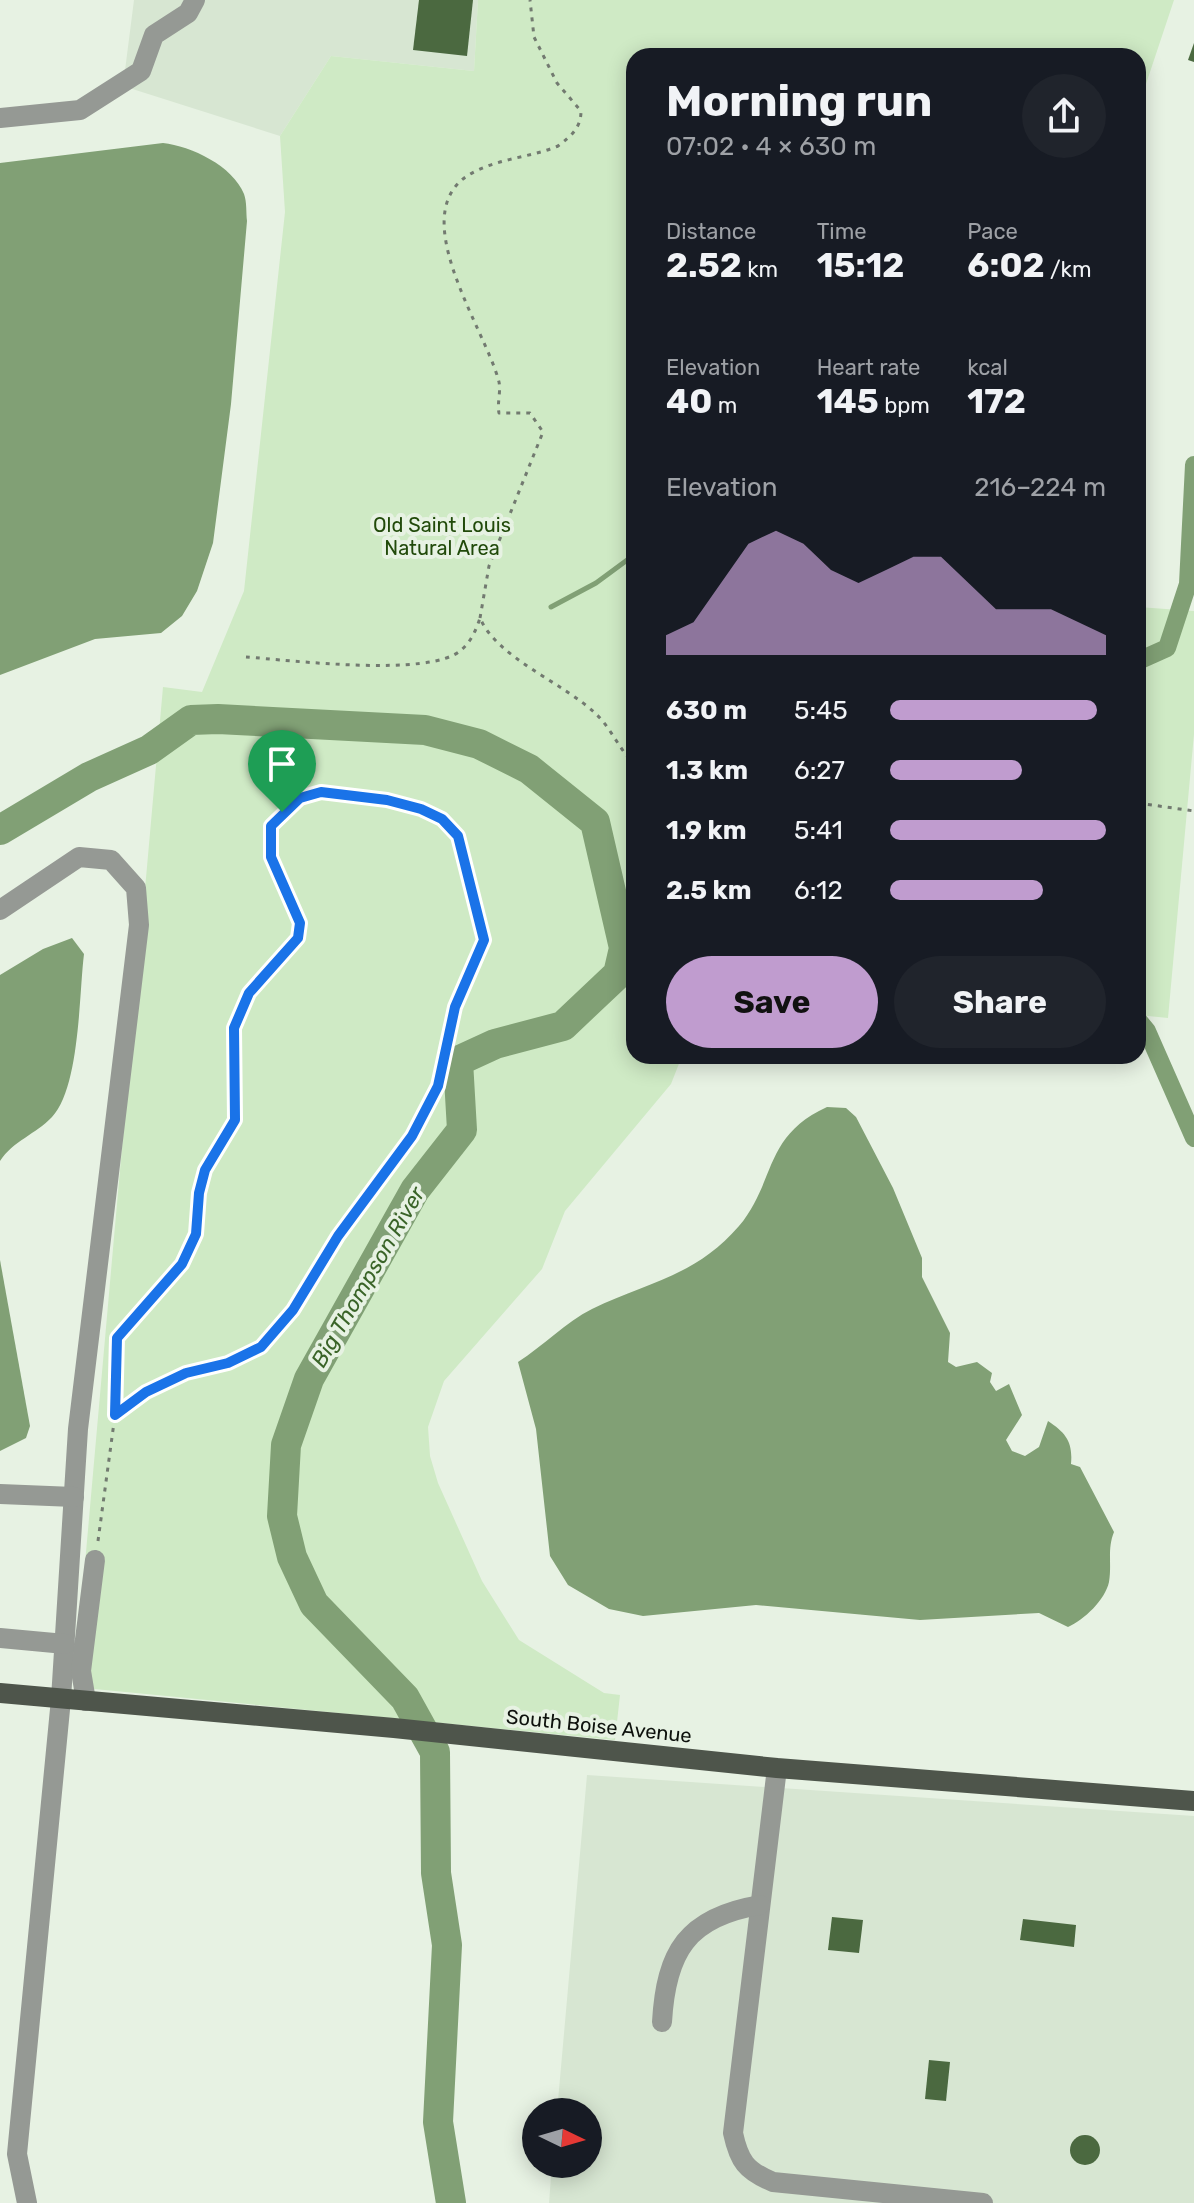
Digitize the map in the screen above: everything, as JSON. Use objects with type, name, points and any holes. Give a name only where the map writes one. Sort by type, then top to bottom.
[{"type":"main road","name":"South Boise Avenue","points":[[0,1693],[394,1728],[777,1768],[1194,1801]]},
{"type":"lane","points":[[0,118],[80,110],[141,71],[154,35],[188,13],[195,0]]},
{"type":"lane","points":[[0,910],[79,857],[111,860],[136,888],[139,925],[78,1429],[61,1699],[17,2154],[27,2203]]},
{"type":"lane","points":[[0,1494],[74,1497]]},
{"type":"lane","points":[[86,1701],[81,1671],[95,1560]]},
{"type":"lane","points":[[0,1638],[65,1644]]},
{"type":"lane","points":[[777,1768],[733,2133],[738,2158],[751,2173],[773,2182],[983,2203]]},
{"type":"lane","points":[[662,2022],[664,1980],[673,1956],[711,1920],[732,1910],[760,1905]]},
{"type":"path","points":[[246,657],[380,666],[449,658],[462,650],[480,618],[489,566],[543,432],[530,413],[499,413],[500,384],[453,269],[443,212],[446,200],[474,171],[558,146],[570,137],[581,120],[581,111],[557,83],[534,37],[530,0]]},
{"type":"path","points":[[480,618],[486,632],[502,646],[573,694],[599,716],[626,753]]},
{"type":"path","points":[[95,1560],[115,1415],[117,1338],[182,1264],[196,1234],[199,1193],[205,1170],[235,1120],[234,1028],[249,993],[298,938],[300,923],[271,857],[271,826],[300,798],[321,792],[387,800],[442,819],[458,836],[484,940],[455,1007],[438,1086],[412,1136],[338,1236],[293,1310],[261,1347],[228,1363],[186,1373],[146,1392],[115,1415]]},
{"type":"path","points":[[1146,804],[1194,811]]},
{"type":"shaded area","points":[[134,0],[478,0],[474,71],[331,56],[280,136],[123,86]]},
{"type":"shaded area","points":[[163,143],[186,148],[221,166],[239,184],[246,200],[247,221],[231,404],[213,543],[197,591],[182,616],[161,633],[95,639],[0,675],[0,163]]},
{"type":"shaded area","points":[[72,938],[84,954],[77,1039],[68,1084],[52,1117],[11,1148],[0,1161],[0,975],[43,949]]},
{"type":"shaded area","points":[[827,1107],[846,1108],[856,1117],[893,1188],[922,1258],[922,1277],[950,1333],[948,1362],[956,1367],[977,1362],[992,1373],[990,1382],[996,1391],[1009,1384],[1022,1415],[1006,1440],[1012,1451],[1025,1456],[1039,1447],[1048,1421],[1059,1430],[1069,1444],[1071,1464],[1080,1467],[1114,1532],[1107,1589],[1093,1609],[1068,1627],[1039,1613],[920,1620],[756,1605],[643,1616],[609,1609],[568,1585],[550,1556],[536,1429],[518,1362],[582,1314],[688,1267],[723,1243],[751,1209],[773,1161],[791,1132]]},
{"type":"shaded area","points":[[0,1260],[30,1426],[26,1438],[0,1451]]},
{"type":"shaded area","points":[[587,1775],[1194,1816],[1194,2203],[549,2203],[551,2178],[602,2178],[602,2098],[558,2098]]},
{"type":"green space","name":"Old Saint Louis Natural Area","points":[[478,0],[1174,0],[1146,84],[1146,48],[626,48],[626,1064],[679,1064],[671,1084],[565,1211],[542,1269],[444,1381],[428,1427],[430,1456],[438,1483],[482,1581],[519,1640],[604,1693],[620,1695],[615,1740],[74,1687],[163,687],[202,692],[244,591],[285,212],[280,136],[331,56],[474,71]]},
{"type":"green space","points":[[1146,608],[1194,611],[1194,734],[1168,1018],[1146,1016]]},
{"type":"building","points":[[419,0],[473,0],[467,56],[413,50]]},
{"type":"building","points":[[1194,43],[1194,62],[1188,60]]},
{"type":"building","points":[[832,1917],[863,1920],[859,1953],[828,1950]]},
{"type":"building","points":[[1023,1919],[1076,1925],[1074,1947],[1020,1940]]},
{"type":"building","points":[[929,2060],[950,2062],[946,2101],[925,2099]]},
{"type":"building","points":[[1085,2135],[1096,2139],[1100,2150],[1096,2161],[1085,2165],[1074,2161],[1070,2150],[1074,2139]]},
{"type":"waterway","points":[[1146,657],[1167,648],[1188,584],[1194,465]]},
{"type":"waterway","points":[[551,607],[596,583],[626,561]]},
{"type":"waterway","name":"Big Thompson River","points":[[0,830],[89,777],[149,750],[191,720],[218,719],[425,730],[479,744],[529,769],[595,822],[624,948],[618,974],[563,1026],[495,1044],[458,1061],[462,1130],[415,1190],[309,1379],[286,1445],[282,1516],[292,1557],[314,1604],[405,1698],[435,1752],[436,1873],[447,1945],[438,2122],[451,2203]]},
{"type":"waterway","points":[[1146,1030],[1194,1138]]},
{"type":"route","points":[[321,792],[387,800],[421,809],[442,819],[458,836],[484,940],[455,1007],[438,1086],[412,1136],[338,1236],[293,1310],[261,1347],[228,1363],[186,1373],[146,1392],[115,1415],[117,1338],[182,1264],[196,1234],[199,1193],[205,1170],[235,1120],[234,1028],[249,993],[298,938],[300,923],[271,857],[271,826],[282,812],[300,798],[321,792]]}]
